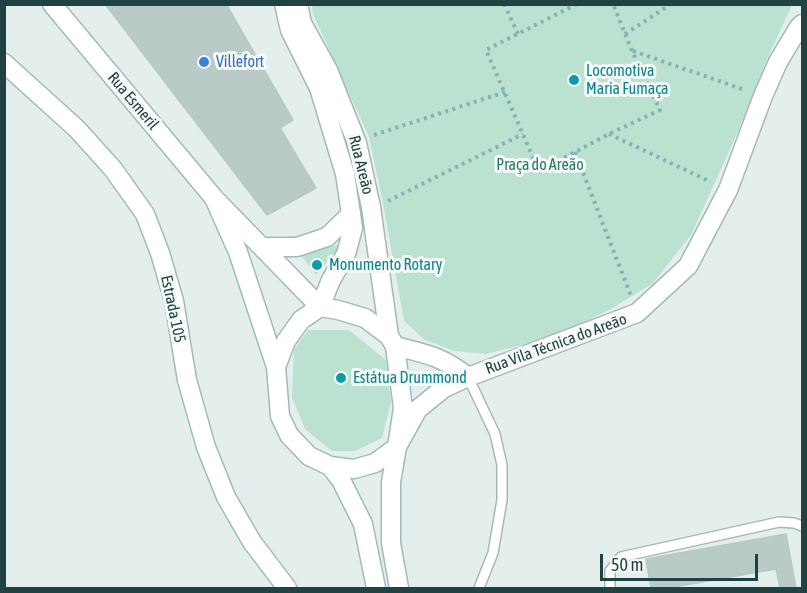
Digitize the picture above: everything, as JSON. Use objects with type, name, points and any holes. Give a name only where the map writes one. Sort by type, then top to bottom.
[{"type":"main road","name":"Rua Esmeril","points":[[52,4],[214,198]]},
{"type":"main road","name":"Rua Areão","points":[[284,4],[290,30],[319,88],[345,174],[353,228],[345,254],[320,307]]},
{"type":"main road","name":"Rua Areão","points":[[298,4],[302,23],[328,70],[357,143],[371,207],[392,341]]},
{"type":"main road","name":"Rua Vila Técnica do Areão","points":[[392,341],[435,356],[454,365],[468,376],[638,313],[688,266],[728,190],[778,62],[802,24]]},
{"type":"main road","name":"Estrada 105","points":[[4,63],[77,129],[113,169],[145,214],[160,253],[174,301],[187,380],[206,447],[226,497],[252,542],[287,588]]},
{"type":"main road","points":[[214,198],[320,307],[365,318],[392,341],[403,408],[391,482],[391,543],[399,588]]},
{"type":"main road","points":[[214,198],[238,252],[276,367],[280,416],[289,435],[309,456],[330,465],[354,469],[375,464],[397,447],[418,409],[444,388],[468,376]]},
{"type":"main road","points":[[262,247],[297,247],[327,237],[351,214]]},
{"type":"main road","points":[[276,367],[286,341],[301,320],[320,307]]},
{"type":"main road","points":[[330,465],[341,480],[363,524],[374,583]]},
{"type":"lane","points":[[468,376],[495,434],[502,465],[502,500],[494,553],[479,588]]},
{"type":"lane","points":[[610,588],[610,571],[621,557],[779,522],[802,526]]},
{"type":"path","points":[[504,4],[518,34]]},
{"type":"path","points":[[562,4],[564,11]]},
{"type":"path","points":[[577,4],[486,50],[539,171],[660,110],[613,4]]},
{"type":"path","points":[[625,34],[671,4]]},
{"type":"path","points":[[632,51],[763,96]]},
{"type":"path","points":[[357,143],[505,92]]},
{"type":"path","points":[[371,207],[524,134]]},
{"type":"path","points":[[609,134],[728,190]]},
{"type":"path","points":[[575,152],[638,313]]},
{"type":"green space","name":"Praça do Areão","points":[[312,5],[792,5],[691,235],[652,284],[609,310],[553,337],[486,354],[455,351],[425,340],[404,321],[369,137],[313,14]]},
{"type":"green space","name":"Monumento Rotary","points":[[341,245],[316,275],[300,254],[327,247]]},
{"type":"green space","name":"Estátua Drummond","points":[[308,330],[349,330],[386,360],[391,402],[382,438],[355,451],[332,451],[305,429],[292,397],[294,350]]},
{"type":"building","name":"Villefort","points":[[105,4],[226,4],[293,120],[280,128],[316,188],[267,215]]},
{"type":"building","points":[[786,534],[796,588],[780,588],[776,569],[668,588],[651,588],[646,559]]},
{"type":"place","name":"Villefort","points":[[204,62]]},
{"type":"place","name":"Locomotiva Maria Fumaça","points":[[574,80]]},
{"type":"place","name":"Monumento Rotary","points":[[317,265]]},
{"type":"place","name":"Estátua Drummond","points":[[341,378]]}]
